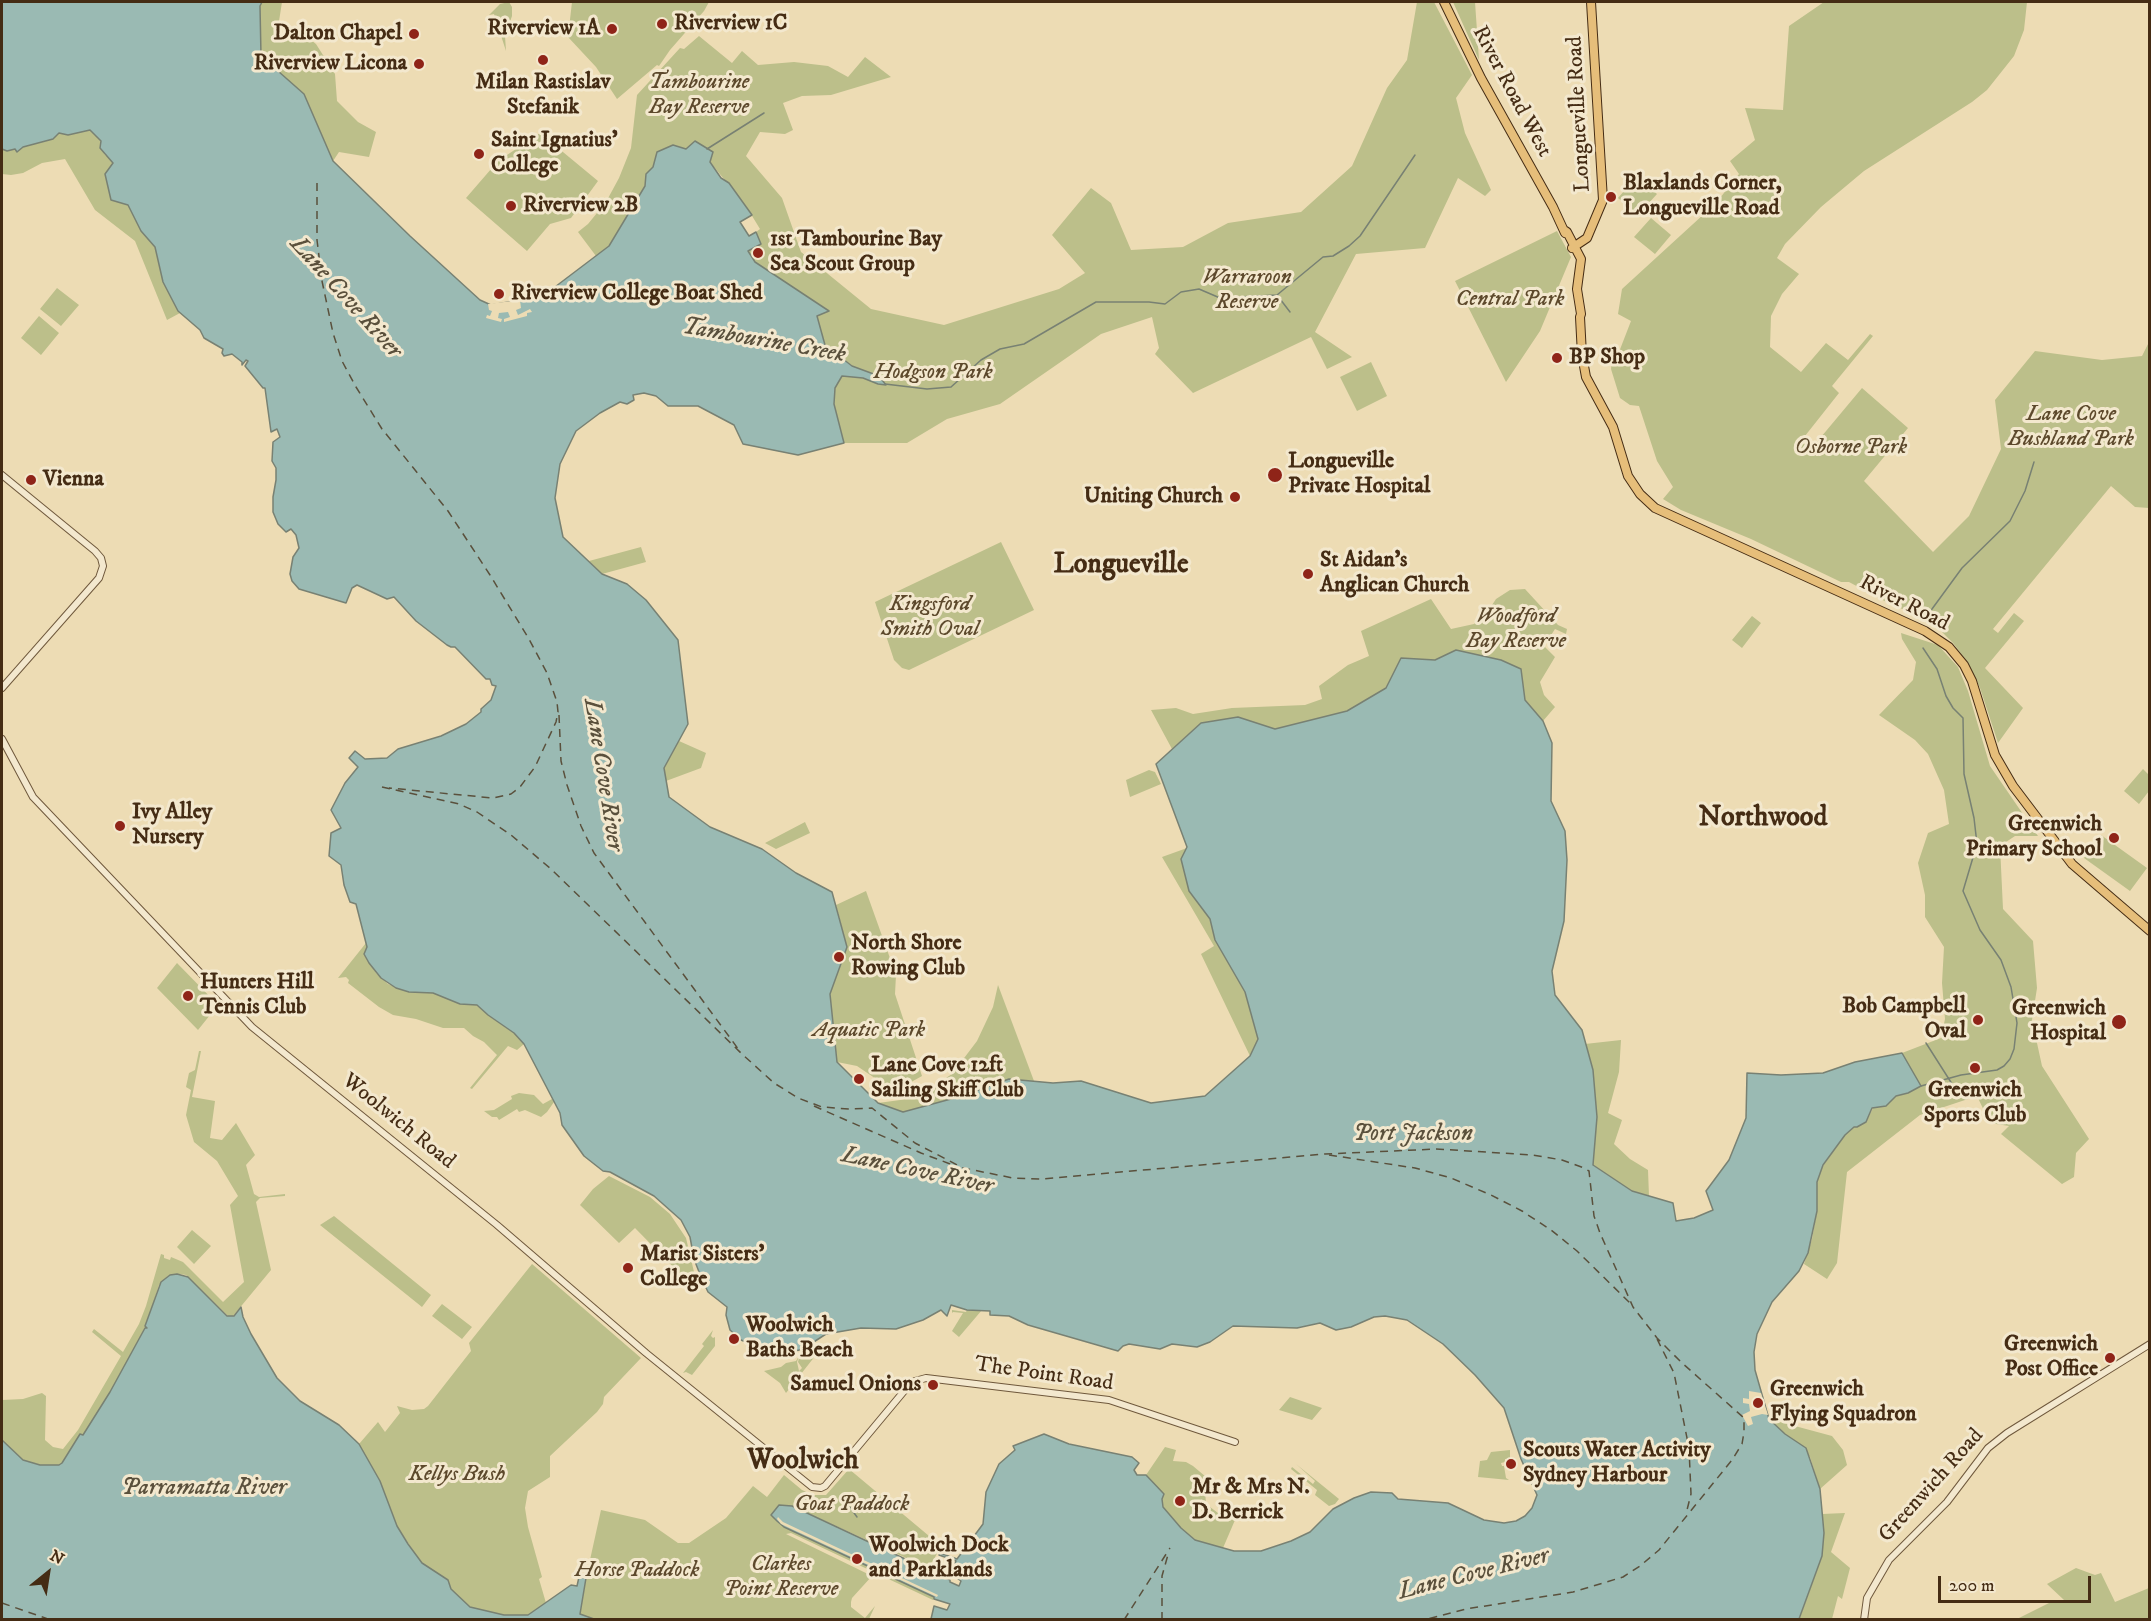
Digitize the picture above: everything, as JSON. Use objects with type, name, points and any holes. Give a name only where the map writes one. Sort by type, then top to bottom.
[{"type":"main road","name":"River Road West","points":[[1444,2],[1481,78],[1573,247]]},
{"type":"main road","name":"Longueville Road","points":[[1573,247],[1586,240],[1590,234],[1603,200],[1591,2]]},
{"type":"main road","name":"River Road","points":[[1573,247],[1576,260],[1573,281],[1580,317],[1586,377],[1612,427],[1629,476],[1640,494],[1655,508],[1926,631],[1949,647],[1964,665],[1972,681],[1995,755],[2013,786],[2072,864],[2150,931]]},
{"type":"street","points":[[2,475],[97,553],[103,566],[99,578],[2,688]]},
{"type":"street","name":"Woolwich Road","points":[[2,739],[33,797],[252,1027],[497,1225],[646,1353],[810,1485],[819,1488],[827,1484],[915,1381]]},
{"type":"street","name":"Greenwich Road","points":[[1864,1620],[1867,1598],[1889,1560],[1947,1502],[1988,1448],[2007,1433],[2150,1344]]},
{"type":"street","name":"The Point Road","points":[[915,1381],[931,1378],[1109,1400],[1235,1442]]},
{"type":"green space","points":[[262,2],[282,2],[277,34],[298,30],[316,44],[335,74],[337,101],[358,122],[376,132],[369,157],[339,152],[333,161],[304,94],[261,56],[260,6]]},
{"type":"green space","points":[[509,2],[512,7],[512,16],[505,36],[506,51],[494,14],[489,15],[500,4]]},
{"type":"green space","points":[[572,2],[709,2],[659,66],[657,65],[617,99],[596,67],[568,37]]},
{"type":"green space","points":[[1417,2],[1434,2],[1472,75],[1456,98],[1465,133],[1491,190],[1485,196],[1458,178],[1425,248],[1356,254],[1315,332],[1352,357],[1327,369],[1311,337],[1193,393],[1155,354],[1159,348],[1152,317],[1101,334],[1000,404],[947,419],[907,443],[844,443],[834,404],[835,388],[842,376],[863,378],[878,384],[822,344],[817,316],[829,311],[755,262],[748,251],[761,244],[756,232],[760,229],[746,206],[710,162],[713,153],[686,149],[653,167],[646,174],[645,186],[609,246],[596,256],[578,232],[588,224],[606,202],[619,178],[631,148],[637,95],[680,48],[684,49],[699,36],[732,63],[742,51],[758,65],[794,62],[828,66],[848,77],[865,57],[891,77],[831,95],[802,96],[783,103],[793,130],[785,134],[760,132],[746,156],[782,198],[801,252],[871,309],[944,325],[1059,289],[1085,273],[1052,235],[1091,188],[1111,203],[1131,250],[1183,247],[1228,223],[1301,212],[1352,166],[1387,88],[1407,60]]},
{"type":"green space","points":[[1453,2],[1475,2],[1479,60]]},
{"type":"green space","points":[[1824,2],[2027,2],[2024,30],[2014,56],[1987,90],[1864,171],[1821,207],[1785,244],[1777,258],[1799,274],[1782,294],[1771,316],[1770,347],[1801,372],[1826,343],[1848,360],[1870,334],[1873,336],[1832,386],[1839,393],[1801,441],[1811,449],[1862,388],[1908,428],[1864,481],[1933,552],[1969,516],[2001,449],[1995,400],[2035,351],[2102,360],[2142,356],[2149,342],[2149,508],[2135,507],[2111,486],[1993,629],[1998,633],[2014,613],[2024,621],[1985,668],[2023,708],[1998,743],[1980,688],[1968,663],[1953,643],[1928,618],[1894,606],[1849,582],[1841,582],[1751,539],[1681,510],[1663,499],[1673,487],[1657,461],[1639,406],[1630,405],[1620,398],[1611,369],[1612,359],[1619,352],[1631,321],[1618,314],[1622,289],[1716,203],[1739,174],[1730,161],[1755,140],[1745,108],[1783,110],[1789,26]]},
{"type":"green space","points":[[90,130],[101,141],[105,155],[111,158],[113,163],[111,200],[128,205],[141,231],[155,247],[163,282],[180,313],[167,320],[135,241],[95,210],[65,159],[42,163],[23,173],[2,174],[2,149],[7,151],[15,149],[17,152],[22,147],[44,142],[59,133],[68,135]]},
{"type":"green space","points":[[540,133],[598,181],[571,218],[550,224],[527,251],[466,198],[498,161]]},
{"type":"green space","points":[[1637,176],[1657,194],[1638,215],[1618,198]]},
{"type":"green space","points":[[1651,218],[1671,235],[1655,254],[1634,237]]},
{"type":"green space","name":"Central Park","points":[[1557,231],[1571,257],[1540,331],[1506,382],[1455,281]]},
{"type":"green space","points":[[57,288],[79,305],[61,326],[40,309]]},
{"type":"green space","points":[[39,316],[59,333],[41,355],[21,338]]},
{"type":"green space","points":[[1371,362],[1387,396],[1357,411],[1340,377]]},
{"type":"green space","name":"Kingsford Smith Oval","points":[[1001,542],[1034,610],[909,670],[902,668],[894,660],[875,602]]},
{"type":"green space","points":[[641,547],[646,562],[602,574],[589,561]]},
{"type":"green space","name":"Woodford Bay Reserve","points":[[1525,589],[1558,625],[1567,629],[1566,634],[1555,629],[1544,646],[1555,657],[1540,682],[1544,695],[1555,707],[1543,721],[1525,700],[1456,650],[1435,660],[1401,658],[1386,688],[1347,711],[1275,729],[1238,717],[1201,723],[1172,749],[1151,710],[1176,708],[1193,714],[1232,708],[1305,705],[1322,699],[1319,686],[1348,665],[1369,656],[1361,631],[1431,599],[1451,629],[1474,624],[1479,620],[1483,609],[1488,611],[1496,599],[1510,590]]},
{"type":"green space","points":[[1752,616],[1761,623],[1742,648],[1732,640]]},
{"type":"green space","points":[[1901,633],[1938,645],[1958,667],[1968,691],[1990,766],[2038,836],[2015,836],[2000,846],[2003,909],[2033,941],[2037,988],[2032,1020],[2042,1066],[2089,1139],[2076,1153],[2074,1177],[2062,1184],[2001,1134],[2009,1126],[1990,1123],[1977,1096],[1920,1115],[1847,1172],[1837,1263],[1827,1279],[1804,1264],[1812,1239],[1817,1211],[1817,1182],[1820,1170],[1845,1135],[1854,1127],[1866,1122],[1873,1108],[1880,1107],[1896,1096],[1908,1093],[1920,1086],[1902,1053],[1941,1038],[1945,1019],[1942,983],[1944,947],[1925,917],[1925,895],[1918,863],[1928,833],[1949,824],[1944,790],[1928,754],[1915,740],[1879,715],[1913,680],[1916,662],[1902,639]]},
{"type":"green space","points":[[679,741],[706,753],[701,768],[666,781],[664,768]]},
{"type":"green space","points":[[2143,769],[2149,775],[2149,791],[2139,804],[2124,791]]},
{"type":"green space","points":[[1149,770],[1155,772],[1161,784],[1130,797],[1126,780]]},
{"type":"green space","points":[[805,822],[810,833],[776,849],[765,843]]},
{"type":"green space","points":[[2101,835],[2147,868],[2130,891],[2084,858]]},
{"type":"green space","points":[[1187,848],[1189,891],[1210,919],[1215,940],[1245,992],[1258,1039],[1250,1056],[1201,954],[1214,946],[1162,857]]},
{"type":"green space","name":"Aquatic Park","points":[[866,891],[896,975],[895,994],[922,1076],[904,1086],[885,1085],[857,1066],[837,1062],[830,994],[847,947],[836,905]]},
{"type":"green space","points":[[366,943],[364,954],[377,974],[388,984],[405,991],[433,993],[460,1004],[477,1005],[514,1033],[524,1044],[517,1050],[508,1046],[472,1089],[470,1088],[497,1055],[484,1042],[464,1028],[443,1028],[416,1019],[393,1015],[348,983],[349,980],[346,977],[338,978]]},
{"type":"green space","name":"Hunters Hill Tennis Club","points":[[177,963],[218,1005],[198,1030],[157,988]]},
{"type":"green space","name":"Aquatic Park","points":[[998,985],[1034,1081],[1009,1079],[962,1096],[903,1112],[878,1103],[915,1098],[952,1074],[977,1041],[993,1007]]},
{"type":"green space","points":[[1621,1040],[1619,1072],[1608,1113],[1622,1120],[1614,1144],[1630,1159],[1648,1170],[1649,1196],[1632,1191],[1593,1165],[1597,1117],[1585,1044]]},
{"type":"green space","points":[[199,1051],[201,1051],[192,1097],[215,1101],[210,1138],[222,1140],[236,1123],[255,1155],[246,1165],[254,1194],[259,1197],[285,1194],[285,1196],[260,1198],[256,1202],[271,1270],[233,1316],[228,1316],[186,1275],[168,1276],[159,1285],[147,1328],[110,1393],[62,1463],[60,1465],[40,1465],[23,1460],[2,1440],[2,1400],[23,1399],[42,1393],[46,1396],[45,1440],[53,1447],[63,1449],[78,1430],[121,1356],[92,1332],[94,1329],[123,1352],[146,1306],[161,1254],[164,1258],[170,1260],[171,1257],[183,1262],[223,1302],[244,1282],[230,1205],[238,1196],[217,1161],[194,1142],[186,1115],[191,1090],[186,1087],[189,1073],[195,1070]]},
{"type":"green space","points":[[519,1093],[534,1095],[543,1104],[552,1099],[554,1102],[541,1117],[525,1110],[519,1112],[517,1109],[499,1120],[484,1111],[494,1110],[512,1099],[511,1096]]},
{"type":"green space","points":[[609,1176],[650,1197],[670,1214],[686,1238],[694,1272],[687,1281],[635,1228],[619,1243],[580,1205],[593,1189]]},
{"type":"green space","points":[[334,1216],[431,1295],[422,1307],[320,1225]]},
{"type":"green space","points":[[192,1230],[211,1246],[194,1264],[177,1247]]},
{"type":"green space","name":"Kellys Bush","points":[[532,1264],[641,1358],[604,1397],[603,1404],[597,1412],[550,1456],[550,1477],[528,1491],[525,1508],[528,1527],[542,1577],[539,1579],[546,1603],[528,1615],[504,1615],[470,1607],[451,1589],[448,1580],[421,1563],[397,1526],[380,1481],[359,1444],[378,1422],[385,1432],[400,1413],[397,1406],[412,1410],[424,1409],[428,1406],[471,1351],[469,1343]]},
{"type":"green space","points":[[442,1304],[472,1327],[462,1339],[432,1316]]},
{"type":"green space","points":[[952,1310],[966,1312],[967,1310],[982,1310],[959,1337],[952,1331],[963,1313],[952,1313]]},
{"type":"green space","points":[[713,1330],[711,1336],[715,1337],[715,1346],[692,1375],[683,1373],[704,1346],[702,1344]]},
{"type":"green space","points":[[819,1343],[821,1347],[823,1346],[786,1393],[780,1383],[764,1371],[796,1361],[799,1356],[797,1362],[799,1371],[802,1368],[798,1362],[800,1354]]},
{"type":"green space","points":[[1290,1397],[1322,1408],[1312,1420],[1279,1410]]},
{"type":"green space","points":[[1769,1419],[1832,1436],[1843,1450],[1847,1465],[1820,1489],[1810,1457]]},
{"type":"green space","points":[[1165,1447],[1176,1450],[1173,1461],[1186,1462],[1212,1482],[1205,1490],[1206,1504],[1222,1516],[1235,1520],[1223,1548],[1195,1540],[1163,1507],[1162,1499],[1146,1475]]},
{"type":"green space","points":[[1510,1450],[1510,1459],[1505,1459],[1505,1462],[1501,1463],[1504,1466],[1506,1478],[1509,1480],[1478,1477],[1480,1461],[1487,1460],[1491,1452]]},
{"type":"green space","points":[[1296,1464],[1339,1499],[1335,1504],[1329,1506],[1315,1495],[1317,1490],[1291,1469],[1292,1467],[1313,1484],[1315,1481]]},
{"type":"green space","points":[[849,1469],[941,1546],[933,1561],[926,1567],[792,1506],[771,1515],[784,1527],[935,1597],[933,1600],[791,1533],[786,1534],[872,1576],[851,1602],[851,1607],[865,1618],[875,1606],[869,1619],[594,1620],[580,1614],[601,1510],[645,1520],[678,1543],[689,1543],[726,1518],[753,1486],[767,1497],[784,1475],[802,1490],[813,1495],[826,1495]]},
{"type":"green space","points":[[1845,1513],[1831,1552],[1850,1568],[1842,1599],[1838,1596],[1832,1619],[1799,1620],[1822,1556],[1824,1533],[1822,1514]]},
{"type":"green space","points":[[2076,1568],[2095,1575],[2101,1573],[2115,1602],[2149,1588],[2149,1619],[2015,1620],[2049,1603],[2064,1600],[2047,1584]]},
{"type":"water","name":"Port Jackson","points":[[2,2],[262,2],[260,6],[261,56],[304,94],[333,161],[480,300],[491,305],[543,296],[609,246],[645,186],[646,174],[653,167],[657,152],[673,145],[686,149],[695,141],[713,152],[710,162],[721,178],[729,183],[752,215],[740,222],[749,236],[756,232],[761,244],[748,251],[755,262],[829,311],[817,316],[825,345],[852,366],[879,376],[886,385],[863,378],[842,376],[835,388],[834,404],[844,443],[798,455],[743,444],[734,425],[698,406],[668,406],[656,396],[644,393],[633,395],[634,400],[627,404],[620,402],[600,413],[576,431],[560,464],[555,498],[563,537],[602,574],[627,584],[646,600],[678,640],[688,724],[664,768],[669,797],[710,827],[762,849],[796,873],[832,892],[847,947],[830,994],[837,1062],[878,1103],[903,1112],[962,1096],[1009,1079],[1053,1083],[1081,1081],[1151,1103],[1205,1096],[1250,1056],[1258,1039],[1245,992],[1215,940],[1210,919],[1189,891],[1181,859],[1187,847],[1156,764],[1201,723],[1238,717],[1275,729],[1347,711],[1386,688],[1401,658],[1435,660],[1456,650],[1501,660],[1521,669],[1525,700],[1543,721],[1552,743],[1551,801],[1565,831],[1567,860],[1564,921],[1552,971],[1555,995],[1582,1030],[1593,1070],[1597,1117],[1593,1165],[1632,1191],[1673,1203],[1676,1221],[1694,1218],[1713,1210],[1706,1191],[1729,1160],[1746,1118],[1747,1073],[1781,1075],[1823,1073],[1855,1062],[1902,1053],[1921,1086],[1896,1096],[1886,1106],[1872,1108],[1866,1122],[1854,1127],[1845,1135],[1823,1165],[1817,1182],[1817,1211],[1808,1253],[1799,1271],[1772,1302],[1757,1334],[1754,1352],[1755,1370],[1769,1419],[1785,1434],[1806,1448],[1820,1489],[1824,1533],[1822,1556],[1799,1619],[931,1619],[934,1606],[947,1610],[950,1604],[934,1599],[934,1597],[784,1527],[777,1521],[771,1515],[779,1505],[792,1506],[959,1586],[961,1581],[950,1573],[956,1561],[939,1555],[940,1553],[957,1559],[983,1524],[986,1492],[999,1464],[1015,1450],[1013,1446],[1044,1434],[1069,1444],[1132,1457],[1139,1463],[1134,1470],[1137,1475],[1146,1475],[1164,1494],[1163,1507],[1181,1528],[1195,1540],[1234,1551],[1261,1551],[1291,1541],[1310,1532],[1333,1509],[1371,1492],[1392,1493],[1398,1499],[1448,1503],[1484,1520],[1504,1523],[1516,1521],[1525,1516],[1532,1508],[1537,1495],[1521,1459],[1504,1408],[1443,1344],[1407,1320],[1385,1316],[1374,1317],[1351,1327],[1336,1330],[1320,1323],[1297,1328],[1233,1326],[1210,1342],[1197,1347],[1172,1344],[1160,1349],[1129,1344],[1118,1351],[1028,1325],[1009,1316],[990,1315],[990,1311],[967,1310],[951,1305],[947,1316],[941,1310],[923,1320],[896,1329],[861,1328],[826,1334],[803,1349],[792,1352],[767,1351],[741,1340],[730,1330],[726,1315],[727,1307],[708,1292],[694,1259],[690,1237],[681,1220],[654,1196],[610,1172],[603,1171],[584,1156],[562,1125],[560,1113],[524,1044],[514,1033],[477,1005],[460,1004],[433,993],[409,992],[396,988],[381,978],[364,954],[367,947],[356,904],[350,902],[344,885],[341,865],[329,856],[331,833],[341,828],[331,810],[345,783],[358,767],[349,758],[355,751],[365,759],[387,758],[398,749],[441,736],[466,724],[491,700],[496,686],[492,685],[490,679],[486,679],[455,647],[447,645],[416,621],[394,597],[387,599],[357,585],[352,588],[346,603],[299,589],[292,581],[290,574],[293,557],[299,548],[296,535],[291,529],[286,532],[278,524],[273,512],[276,468],[272,461],[273,442],[280,437],[277,429],[271,432],[265,388],[245,366],[248,361],[246,360],[242,365],[242,362],[232,354],[224,356],[223,349],[204,338],[200,330],[178,311],[163,282],[155,247],[141,231],[128,205],[111,200],[105,174],[113,163],[100,148],[101,141],[90,130],[68,135],[59,133],[53,139],[23,147],[17,152],[15,149],[7,151],[2,149]]},
{"type":"water","name":"Parramatta River","points":[[170,1275],[188,1277],[227,1316],[234,1316],[241,1307],[251,1334],[277,1378],[300,1401],[339,1425],[359,1444],[380,1481],[397,1526],[408,1544],[422,1563],[448,1580],[451,1589],[470,1607],[504,1615],[528,1615],[571,1585],[577,1586],[579,1577],[586,1578],[580,1614],[594,1619],[2,1619],[2,1440],[23,1460],[40,1465],[62,1463],[80,1434],[83,1435],[147,1328],[145,1326],[161,1282]]},
{"type":"pier","points":[[520,300],[521,308],[516,310],[518,315],[530,309],[532,312],[527,313],[527,316],[504,322],[504,319],[510,317],[508,312],[499,313],[498,318],[502,319],[501,322],[486,318],[492,311],[489,310],[488,304]]},
{"type":"pier","points":[[1749,1391],[1761,1393],[1768,1415],[1751,1417],[1753,1424],[1748,1426],[1742,1415],[1750,1411],[1749,1404],[1743,1403],[1743,1398],[1749,1399]]},
{"type":"pier","points":[[778,1517],[783,1522],[938,1595],[937,1597],[781,1524]]},
{"type":"waterway","points":[[707,149],[764,113]]},
{"type":"waterway","name":"Tambourine Creek","points":[[885,384],[927,389],[951,387],[981,360],[1000,349],[1024,344],[1096,302],[1165,304],[1181,292],[1199,289],[1220,298],[1277,295],[1323,257],[1333,256],[1360,236],[1415,155]]},
{"type":"waterway","points":[[1277,295],[1290,312]]},
{"type":"waterway","points":[[1926,620],[1962,568],[2010,521],[2025,491],[2034,462]]},
{"type":"waterway","points":[[1921,1086],[1961,1075],[1997,1070],[2004,1066],[2014,1049],[2017,1023],[2011,987],[2001,960],[1980,930],[1963,891],[1977,844],[1964,774],[1963,718],[1946,696],[1937,669],[1923,648]]},
{"type":"waterway","points":[[1926,1043],[1954,1087]]},
{"type":"waterway","points":[[853,1501],[860,1500]]},
{"type":"waterway","points":[[851,1502],[849,1506],[857,1517]]},
{"type":"ferry route","points":[[317,183],[317,240],[322,281],[333,333],[342,361],[382,429],[448,511],[490,575],[547,673],[557,702],[556,722],[535,767],[520,787],[511,794],[493,798],[389,788]]},
{"type":"ferry route","points":[[559,715],[561,761],[567,785],[581,826],[594,853],[739,1050]]},
{"type":"ferry route","points":[[382,787],[459,804],[477,812],[511,835],[551,869],[774,1083],[798,1098],[822,1107],[872,1108],[915,1143],[963,1168],[1013,1178],[1042,1179],[1325,1154],[1436,1149],[1533,1155],[1562,1160],[1589,1171],[1594,1216],[1633,1307],[1657,1338],[1744,1418],[1742,1444],[1732,1460],[1659,1550],[1623,1577],[1573,1592],[1466,1609],[1424,1620]]},
{"type":"ferry route","points":[[814,1106],[953,1165]]},
{"type":"ferry route","points":[[1329,1155],[1415,1168],[1451,1178],[1491,1195],[1551,1230],[1577,1251],[1631,1304]]},
{"type":"ferry route","points":[[1657,1339],[1674,1373],[1689,1448],[1691,1494],[1686,1514]]},
{"type":"ferry route","points":[[1124,1620],[1170,1548]]},
{"type":"ferry route","points":[[1162,1620],[1162,1576],[1169,1551]]},
{"type":"ferry route","points":[[2,1603],[51,1620]]},
{"type":"place","name":"Riverview 1C","points":[[662,24]]},
{"type":"place","name":"Riverview 1A","points":[[612,29]]},
{"type":"place","name":"Dalton Chapel","points":[[414,34]]},
{"type":"place","name":"Milan Rastislav Stefanik","points":[[543,60]]},
{"type":"place","name":"Riverview Licona","points":[[419,64]]},
{"type":"place","name":"Saint Ignatius' College","points":[[479,154]]},
{"type":"place","name":"Blaxlands Corner, Longueville Road","points":[[1611,197]]},
{"type":"place","name":"Riverview 2B","points":[[511,206]]},
{"type":"place","name":"1st Tambourine Bay Sea Scout Group","points":[[758,253]]},
{"type":"place","name":"Riverview College Boat Shed","points":[[499,294]]},
{"type":"place","name":"BP Shop","points":[[1557,358]]},
{"type":"place","name":"Longueville Private Hospital","points":[[1275,475]]},
{"type":"place","name":"Vienna","points":[[31,480]]},
{"type":"place","name":"Uniting Church","points":[[1235,497]]},
{"type":"place","name":"St Aidan's Anglican Church","points":[[1308,574]]},
{"type":"place","name":"Ivy Alley Nursery","points":[[120,826]]},
{"type":"place","name":"Greenwich Primary School","points":[[2114,838]]},
{"type":"place","name":"North Shore Rowing Club","points":[[839,957]]},
{"type":"place","name":"Hunters Hill Tennis Club","points":[[188,996]]},
{"type":"place","name":"Bob Campbell Oval","points":[[1978,1020]]},
{"type":"place","name":"Greenwich Hospital","points":[[2119,1022]]},
{"type":"place","name":"Greenwich Sports Club","points":[[1975,1068]]},
{"type":"place","name":"Lane Cove 12ft Sailing Skiff Club","points":[[859,1079]]},
{"type":"place","name":"Marist Sisters' College","points":[[628,1268]]},
{"type":"place","name":"Woolwich Baths Beach","points":[[734,1339]]},
{"type":"place","name":"Greenwich Post Office","points":[[2110,1358]]},
{"type":"place","name":"Samuel Onions","points":[[933,1385]]},
{"type":"place","name":"Greenwich Flying Squadron","points":[[1758,1403]]},
{"type":"place","name":"Scouts Water Activity Sydney Harbour","points":[[1511,1464]]},
{"type":"place","name":"Mr & Mrs N. D. Berrick","points":[[1180,1501]]},
{"type":"place","name":"Woolwich Dock and Parklands","points":[[857,1559]]},
{"type":"district","name":"Longueville","points":[[1121,566]]},
{"type":"district","name":"Northwood","points":[[1763,819]]},
{"type":"district","name":"Woolwich","points":[[803,1462]]},
{"type":"park label","name":"Tambourine Bay Reserve","points":[[699,96]]},
{"type":"park label","name":"Warraroon Reserve","points":[[1247,290]]},
{"type":"park label","name":"Hodgson Park","points":[[933,373]]},
{"type":"park label","name":"Lane Cove Bushland Park","points":[[2071,428]]},
{"type":"park label","name":"Osborne Park","points":[[1851,448]]},
{"type":"park label","name":"Goat Paddock","points":[[852,1505]]},
{"type":"park label","name":"Horse Paddock","points":[[637,1571]]},
{"type":"park label","name":"Clarkes Point Reserve","points":[[781,1578]]},
{"type":"water label","name":"Lane Cove River","points":[[345,298]]},
{"type":"water label","name":"Lane Cove River","points":[[602,775]]},
{"type":"water label","name":"Lane Cove River","points":[[917,1172]]},
{"type":"water label","name":"Lane Cove River","points":[[1474,1575]]}]
